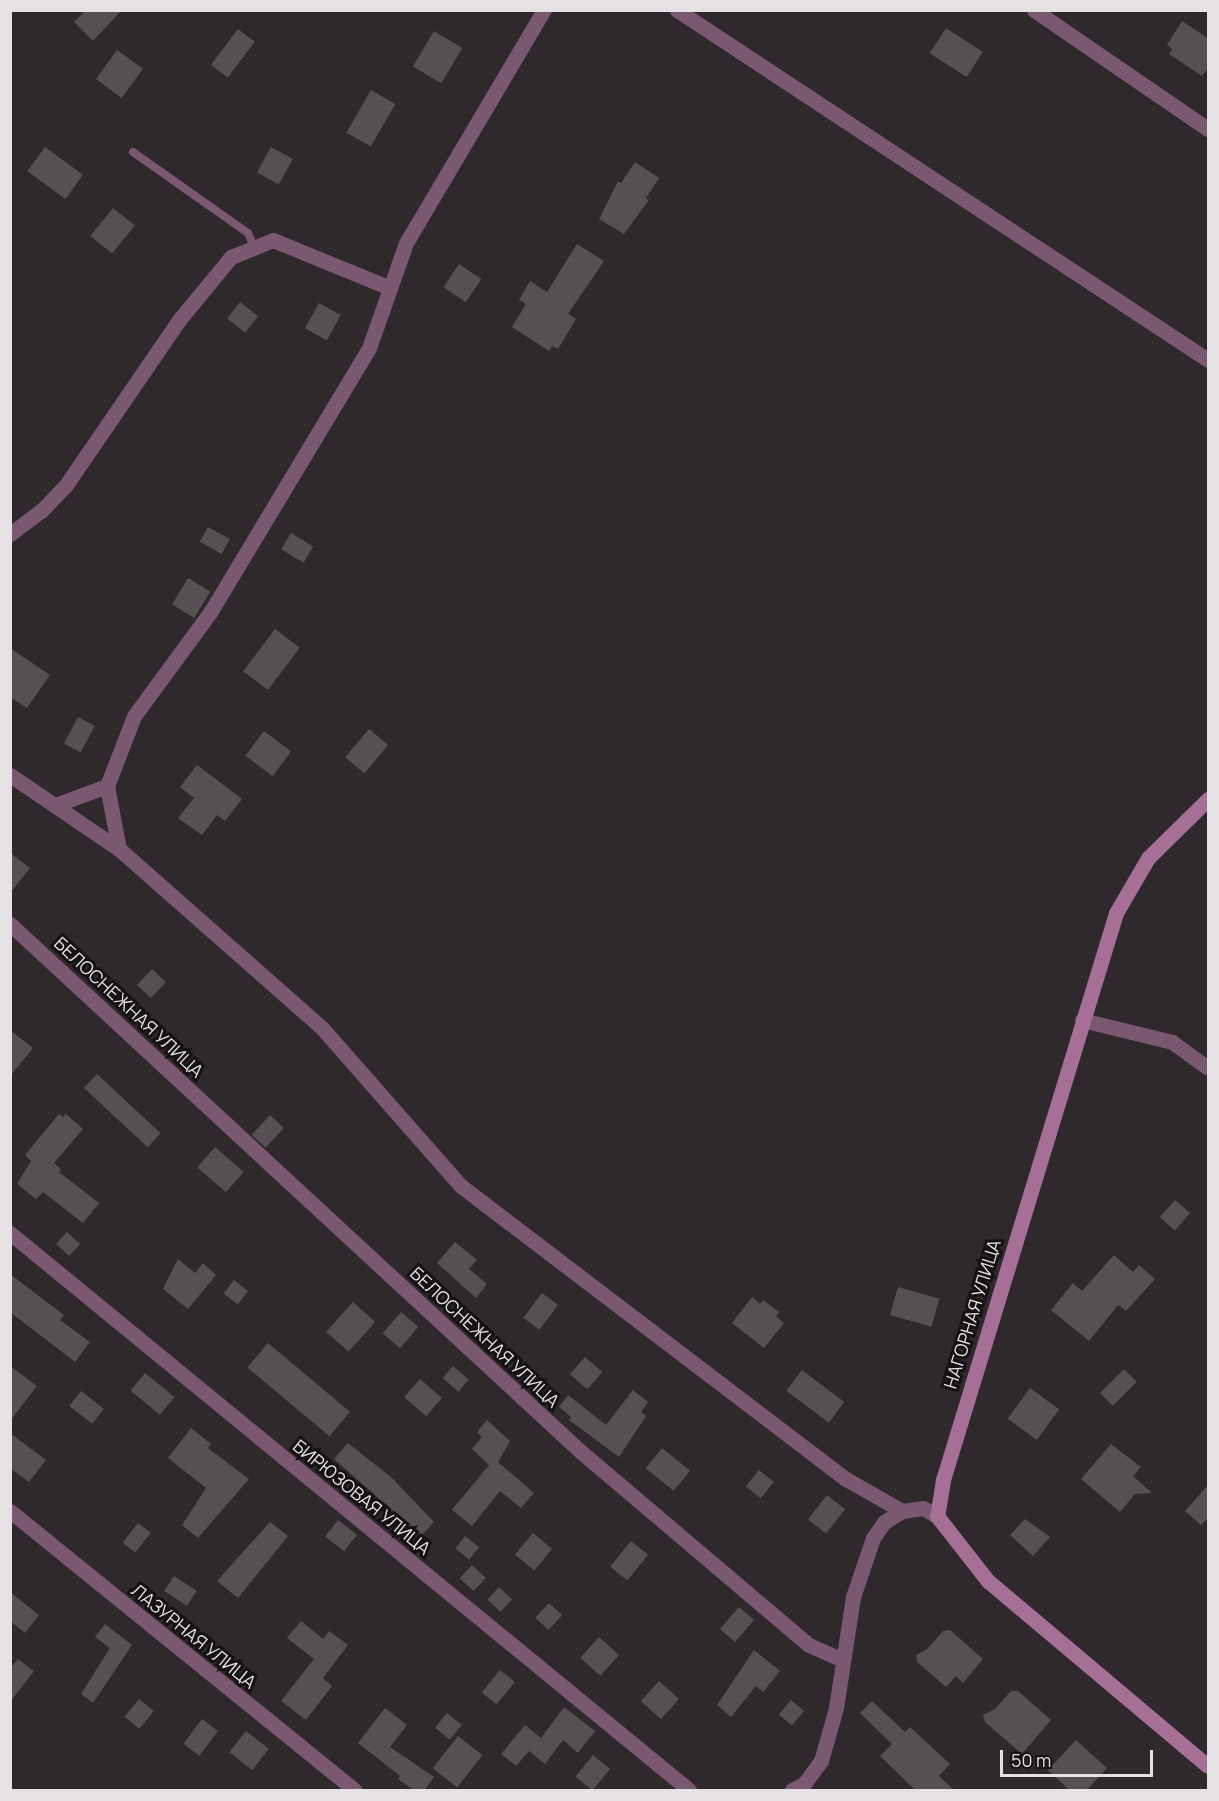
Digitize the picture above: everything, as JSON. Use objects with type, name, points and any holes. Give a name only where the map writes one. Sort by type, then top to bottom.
[{"type":"street","points":[[119,849],[107,786],[134,716],[211,611],[369,348],[406,243],[544,10]]},
{"type":"street","points":[[677,10],[1209,360]]},
{"type":"street","points":[[1034,10],[1209,129]]},
{"type":"street","points":[[10,534],[41,511],[66,485],[204,289],[231,257],[273,240],[390,288]]},
{"type":"street","points":[[10,775],[119,849],[322,1028],[460,1186],[846,1479],[902,1511]]},
{"type":"street","points":[[55,805],[107,786]]},
{"type":"street","name":"НАГОРНАЯ УЛИЦА","points":[[937,1516],[942,1480],[1082,1020],[1121,904],[1148,858],[1209,798]]},
{"type":"street","name":"БЕЛОСНЕЖНАЯ УЛИЦА","points":[[10,924],[580,1451],[809,1645],[842,1660]]},
{"type":"street","points":[[1082,1020],[1172,1042],[1209,1068]]},
{"type":"street","name":"БИРЮЗОВАЯ УЛИЦА","points":[[10,1233],[690,1791]]},
{"type":"street","points":[[792,1791],[804,1784],[821,1761],[837,1708],[842,1660],[853,1597],[866,1552],[884,1522],[902,1511],[923,1508],[937,1516],[988,1581],[1209,1766]]},
{"type":"street","name":"ЛАЗУРНАЯ УЛИЦА","points":[[10,1511],[354,1791]]},
{"type":"lane","points":[[133,152],[248,233],[254,247]]},
{"type":"building","points":[[86,10],[122,10],[93,41],[74,22]]},
{"type":"building","points":[[1182,21],[1209,39],[1209,67],[1202,76],[1169,54],[1172,49],[1167,45]]},
{"type":"building","points":[[946,28],[983,52],[967,77],[930,53]]},
{"type":"building","points":[[238,29],[255,42],[228,78],[211,65]]},
{"type":"building","points":[[434,31],[462,48],[441,83],[413,66]]},
{"type":"building","points":[[117,50],[143,69],[122,98],[96,79]]},
{"type":"building","points":[[371,90],[395,104],[371,146],[346,132]]},
{"type":"building","points":[[45,147],[83,175],[65,199],[27,171]]},
{"type":"building","points":[[271,147],[293,159],[279,184],[257,172]]},
{"type":"building","points":[[635,162],[659,178],[646,198],[649,200],[624,234],[599,219],[618,181],[621,183]]},
{"type":"building","points":[[113,208],[135,226],[112,254],[90,236]]},
{"type":"building","points":[[577,244],[604,261],[568,314],[576,319],[558,349],[552,346],[549,351],[512,327],[526,304],[519,300],[530,281],[547,292]]},
{"type":"building","points":[[459,264],[481,279],[466,302],[443,287]]},
{"type":"building","points":[[240,302],[258,316],[245,333],[227,319]]},
{"type":"building","points":[[319,303],[341,315],[327,340],[305,328]]},
{"type":"building","points":[[208,527],[230,539],[222,554],[200,542]]},
{"type":"building","points":[[291,533],[313,546],[304,563],[281,549]]},
{"type":"building","points":[[188,578],[210,591],[194,618],[172,605]]},
{"type":"building","points":[[275,629],[300,648],[268,690],[243,671]]},
{"type":"building","points":[[10,648],[50,675],[27,708],[10,697]]},
{"type":"building","points":[[78,717],[95,726],[81,752],[64,743]]},
{"type":"building","points":[[369,729],[388,745],[364,773],[345,757]]},
{"type":"building","points":[[264,731],[291,751],[272,776],[245,756]]},
{"type":"building","points":[[197,765],[242,799],[225,821],[217,815],[202,835],[178,818],[194,798],[180,787]]},
{"type":"building","points":[[10,853],[30,868],[10,893]]},
{"type":"building","points":[[152,969],[166,982],[151,998],[137,985]]},
{"type":"building","points":[[10,1030],[33,1048],[10,1076]]},
{"type":"building","points":[[97,1074],[161,1133],[148,1147],[84,1088]]},
{"type":"building","points":[[59,1114],[63,1117],[66,1114],[83,1129],[54,1163],[61,1169],[59,1172],[99,1203],[83,1223],[43,1192],[36,1199],[17,1184],[31,1161],[25,1155]]},
{"type":"building","points":[[270,1115],[284,1128],[265,1148],[252,1135]]},
{"type":"building","points":[[215,1147],[244,1172],[226,1192],[197,1167]]},
{"type":"building","points":[[1175,1200],[1190,1213],[1175,1230],[1160,1217]]},
{"type":"building","points":[[67,1232],[80,1244],[69,1256],[56,1244]]},
{"type":"building","points":[[455,1242],[477,1260],[469,1269],[487,1284],[476,1298],[437,1263]]},
{"type":"building","points":[[1114,1255],[1133,1272],[1139,1265],[1155,1279],[1126,1311],[1118,1305],[1089,1341],[1051,1310],[1073,1283],[1082,1291]]},
{"type":"building","points":[[178,1259],[195,1273],[203,1263],[216,1275],[188,1309],[163,1289]]},
{"type":"building","points":[[10,1274],[64,1315],[60,1320],[90,1342],[75,1362],[10,1312]]},
{"type":"building","points":[[234,1280],[248,1291],[238,1304],[224,1293]]},
{"type":"building","points":[[898,1287],[939,1299],[931,1327],[890,1315]]},
{"type":"building","points":[[542,1293],[558,1305],[539,1330],[523,1318]]},
{"type":"building","points":[[752,1297],[760,1304],[763,1300],[779,1312],[776,1316],[784,1323],[764,1348],[732,1323]]},
{"type":"building","points":[[353,1302],[375,1322],[349,1352],[326,1332]]},
{"type":"building","points":[[401,1312],[418,1327],[400,1348],[383,1333]]},
{"type":"building","points":[[268,1343],[350,1412],[329,1436],[247,1368]]},
{"type":"building","points":[[585,1357],[602,1372],[587,1389],[570,1374]]},
{"type":"building","points":[[10,1366],[37,1386],[10,1421]]},
{"type":"building","points":[[453,1366],[469,1380],[458,1392],[443,1378]]},
{"type":"building","points":[[1124,1369],[1137,1382],[1113,1406],[1100,1393]]},
{"type":"building","points":[[802,1370],[844,1402],[829,1423],[786,1391]]},
{"type":"building","points":[[145,1373],[175,1397],[160,1415],[131,1391]]},
{"type":"building","points":[[420,1379],[442,1398],[426,1416],[404,1397]]},
{"type":"building","points":[[1030,1388],[1059,1409],[1037,1440],[1008,1419]]},
{"type":"building","points":[[633,1390],[648,1402],[641,1412],[646,1416],[619,1457],[569,1420],[571,1417],[559,1407],[568,1395],[606,1425]]},
{"type":"building","points":[[81,1391],[104,1409],[92,1424],[69,1406]]},
{"type":"building","points":[[487,1420],[510,1441],[498,1462],[534,1493],[521,1508],[500,1491],[472,1526],[452,1510],[489,1465],[472,1449],[482,1437],[477,1432]]},
{"type":"building","points":[[191,1428],[211,1444],[208,1448],[249,1479],[198,1538],[182,1525],[206,1488],[168,1458]]},
{"type":"building","points":[[10,1433],[46,1460],[29,1482],[10,1468]]},
{"type":"building","points":[[348,1443],[392,1478],[434,1522],[421,1536],[334,1459]]},
{"type":"building","points":[[1111,1444],[1141,1467],[1133,1476],[1152,1493],[1135,1494],[1120,1512],[1081,1479]]},
{"type":"building","points":[[662,1448],[690,1471],[674,1491],[646,1468]]},
{"type":"building","points":[[759,1470],[774,1482],[761,1498],[746,1486]]},
{"type":"building","points":[[1209,1484],[1209,1517],[1201,1525],[1185,1511]]},
{"type":"building","points":[[827,1495],[845,1509],[826,1534],[808,1519]]},
{"type":"building","points":[[1025,1519],[1050,1537],[1033,1556],[1010,1535]]},
{"type":"building","points":[[338,1520],[357,1535],[344,1551],[325,1537]]},
{"type":"building","points":[[270,1522],[288,1536],[238,1598],[217,1581]]},
{"type":"building","points":[[138,1523],[151,1533],[135,1553],[123,1543]]},
{"type":"building","points":[[533,1533],[552,1549],[534,1571],[515,1554]]},
{"type":"building","points":[[465,1536],[479,1547],[469,1560],[455,1549]]},
{"type":"building","points":[[631,1541],[648,1555],[627,1580],[610,1567]]},
{"type":"building","points":[[472,1565],[486,1578],[474,1591],[460,1578]]},
{"type":"building","points":[[174,1576],[197,1591],[187,1606],[164,1591]]},
{"type":"building","points":[[499,1587],[512,1599],[501,1612],[487,1599]]},
{"type":"building","points":[[10,1592],[39,1615],[25,1633],[10,1621]]},
{"type":"building","points":[[549,1603],[562,1615],[549,1630],[535,1618]]},
{"type":"building","points":[[739,1607],[754,1620],[735,1642],[720,1629]]},
{"type":"building","points":[[301,1621],[323,1639],[329,1631],[348,1645],[323,1678],[332,1686],[306,1720],[281,1701],[314,1659],[287,1638]]},
{"type":"building","points":[[105,1624],[132,1645],[93,1703],[81,1694],[110,1648],[95,1637]]},
{"type":"building","points":[[950,1630],[983,1659],[963,1683],[956,1676],[946,1687],[917,1662],[916,1655],[927,1649],[943,1631]]},
{"type":"building","points":[[599,1637],[619,1655],[600,1676],[580,1658]]},
{"type":"building","points":[[754,1650],[780,1671],[763,1692],[756,1686],[731,1717],[717,1705]]},
{"type":"building","points":[[18,1659],[34,1671],[10,1702],[10,1669]]},
{"type":"building","points":[[500,1670],[515,1682],[497,1704],[482,1693]]},
{"type":"building","points":[[659,1681],[679,1699],[661,1719],[641,1701]]},
{"type":"building","points":[[1011,1691],[1018,1691],[1051,1720],[1022,1754],[985,1722],[983,1715],[995,1709]]},
{"type":"building","points":[[139,1699],[154,1711],[139,1729],[125,1717]]},
{"type":"building","points":[[791,1700],[804,1711],[792,1725],[779,1715]]},
{"type":"building","points":[[872,1701],[905,1732],[910,1727],[950,1764],[939,1776],[955,1791],[916,1791],[880,1756],[892,1744],[860,1713]]},
{"type":"building","points":[[564,1707],[595,1731],[578,1753],[563,1740],[545,1764],[529,1751],[516,1766],[501,1754],[525,1725],[541,1738]]},
{"type":"building","points":[[385,1708],[407,1725],[390,1747],[434,1777],[424,1791],[415,1791],[398,1779],[400,1776],[358,1743]]},
{"type":"building","points":[[447,1713],[462,1725],[450,1740],[435,1728]]},
{"type":"building","points":[[202,1719],[218,1731],[199,1756],[183,1744]]},
{"type":"building","points":[[246,1731],[269,1749],[252,1770],[229,1752]]},
{"type":"building","points":[[458,1736],[482,1755],[457,1787],[433,1768]]},
{"type":"building","points":[[1076,1740],[1107,1768],[1086,1791],[1070,1791],[1048,1770]]},
{"type":"building","points":[[593,1755],[610,1769],[593,1790],[575,1777]]}]
